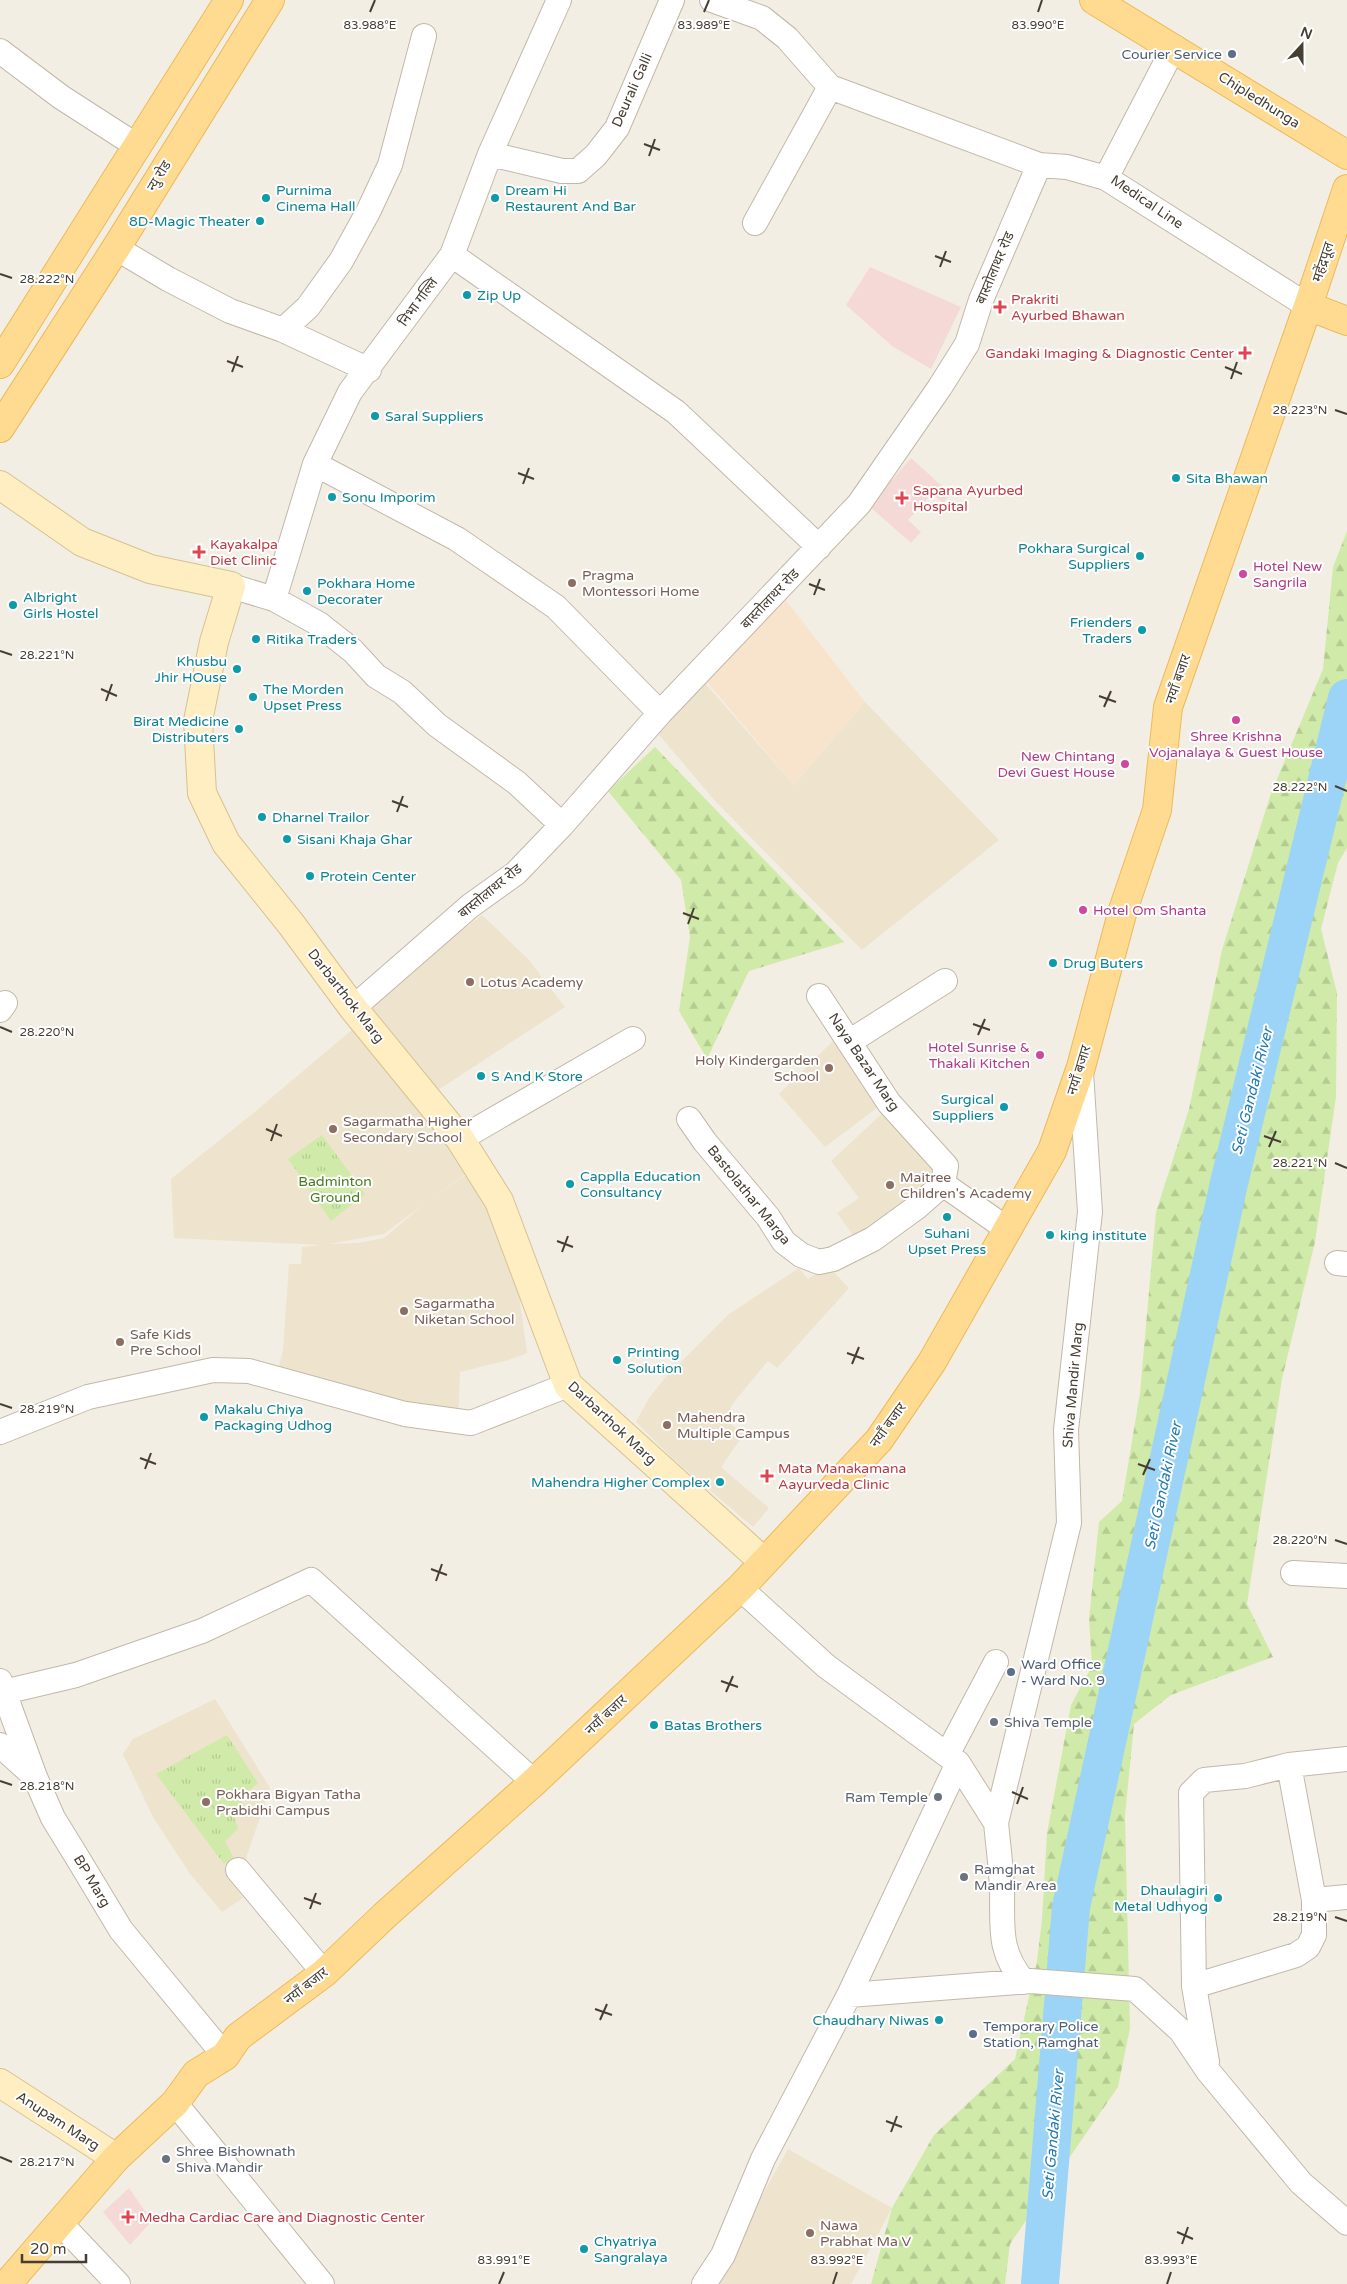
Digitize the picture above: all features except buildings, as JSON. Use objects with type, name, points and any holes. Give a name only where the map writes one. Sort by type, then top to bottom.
[{"type":"main road","points":[[0,364],[229,0]]},
{"type":"main road","name":"न्यु रोड","points":[[0,428],[116,248],[270,0]]},
{"type":"main road","name":"Chipledhunga","points":[[1094,0],[1174,47],[1347,155]]},
{"type":"main road","name":"महेंद्रपूल","points":[[1308,306],[1347,189]]},
{"type":"main road","points":[[1308,306],[1347,321]]},
{"type":"main road","name":"नयाँ बजार","points":[[7,2284],[61,2224],[116,2158],[175,2103],[196,2074],[225,2056],[238,2037],[324,1973],[384,1916],[534,1782],[740,1588],[879,1440],[932,1362],[1052,1151],[1081,1067],[1123,910],[1156,810],[1168,707],[1308,306]]},
{"type":"main road","points":[[0,485],[82,542],[150,569],[231,586]]},
{"type":"main road","name":"Darbarthok Marg","points":[[231,586],[214,642],[198,721],[202,793],[226,844],[291,924],[353,1008],[460,1139],[499,1202],[568,1385],[764,1562]]},
{"type":"main road","name":"Anupam Marg","points":[[0,2084],[116,2158]]},
{"type":"street","name":"निभा गल्लि","points":[[274,599],[315,464],[350,392],[369,370],[452,255],[490,154],[559,0]]},
{"type":"street","name":"Deurali Galli","points":[[490,154],[562,171],[578,171],[596,154],[616,128],[672,0]]},
{"type":"street","points":[[712,0],[762,18],[787,38],[830,87],[1039,165],[1067,167],[1106,178]]},
{"type":"street","points":[[283,330],[308,307],[342,261],[368,212],[390,165],[424,36]]},
{"type":"street","name":"Medical Line","points":[[1174,47],[1106,178],[1308,306]]},
{"type":"street","points":[[0,51],[61,97],[137,146]]},
{"type":"street","points":[[755,222],[830,87]]},
{"type":"street","name":"बास्तोलाथर रोड","points":[[353,1008],[470,906],[516,873],[562,825],[660,713],[859,504],[940,387],[967,344],[981,300],[1039,165]]},
{"type":"street","points":[[116,248],[168,279],[230,312],[283,330],[369,370]]},
{"type":"street","points":[[452,255],[676,412],[820,547]]},
{"type":"street","points":[[315,464],[458,539],[556,607],[660,713]]},
{"type":"street","points":[[231,586],[274,599],[319,624],[353,651],[376,676],[402,692],[437,725],[517,783],[562,825]]},
{"type":"street","points":[[849,1042],[945,981]]},
{"type":"street","name":"Naya Bazar Marg","points":[[819,996],[889,1103],[946,1166],[942,1184]]},
{"type":"street","points":[[460,1139],[632,1040]]},
{"type":"street","name":"Shiva Mandir Marg","points":[[996,1823],[1070,1523],[1066,1430],[1090,1212],[1081,1067]]},
{"type":"street","name":"Bastolathar Marga","points":[[689,1118],[716,1155],[733,1172],[748,1194],[768,1217],[784,1242],[801,1255],[819,1262],[833,1259],[859,1248],[917,1207],[942,1184]]},
{"type":"street","points":[[942,1184],[1007,1229]]},
{"type":"street","points":[[0,1432],[88,1397],[212,1370],[249,1371],[405,1414],[471,1423],[568,1385]]},
{"type":"street","points":[[1293,1573],[1347,1576]]},
{"type":"street","points":[[2,1686],[76,1675],[202,1631],[311,1580],[534,1782]]},
{"type":"street","points":[[740,1588],[826,1666],[952,1759],[996,1823],[1002,1886],[1002,1938],[1012,1967],[1027,1981]]},
{"type":"street","points":[[704,2284],[723,2255],[763,2159],[848,1994],[996,1662]]},
{"type":"street","name":"BP Marg","points":[[2,1686],[35,1777],[54,1818],[121,1930],[225,2056]]},
{"type":"street","points":[[0,1745],[35,1777]]},
{"type":"street","points":[[1208,2071],[1194,1986],[1191,1793],[1204,1780],[1245,1776],[1289,1765],[1347,1759]]},
{"type":"street","points":[[1194,1986],[1296,1955],[1308,1946],[1314,1935],[1314,1900],[1289,1765]]},
{"type":"street","points":[[238,1870],[324,1973]]},
{"type":"street","points":[[1314,1900],[1347,1897]]},
{"type":"street","points":[[848,1994],[1027,1981],[1135,1989],[1181,2031],[1208,2071],[1301,2183],[1347,2223]]},
{"type":"street","points":[[175,2103],[322,2284]]},
{"type":"street","points":[[61,2224],[118,2284]]},
{"type":"shaded area","points":[[870,267],[961,307],[931,369],[892,346],[846,305]]},
{"type":"shaded area","name":"Sapana Ayurbed Hospital","points":[[911,458],[951,494],[943,503],[932,494],[908,520],[921,532],[911,543],[869,506]]},
{"type":"shaded area","points":[[785,599],[865,702],[794,785],[706,681]]},
{"type":"shaded area","points":[[704,682],[794,785],[865,702],[999,840],[862,950],[716,802],[654,729]]},
{"type":"shaded area","name":"Lotus Academy","points":[[482,915],[528,959],[565,1007],[432,1094],[364,1005]]},
{"type":"shaded area","points":[[353,1029],[448,1146],[466,1174],[425,1203],[466,1175],[495,1204],[516,1273],[527,1353],[509,1360],[460,1372],[458,1424],[275,1382],[283,1350],[289,1264],[301,1264],[302,1247],[322,1245],[174,1238],[171,1179]],"holes":[[[424,1204],[384,1238],[358,1243],[329,1244],[384,1234]]]},
{"type":"shaded area","name":"Holy Kindergarden School","points":[[833,1041],[881,1105],[825,1147],[779,1094]]},
{"type":"shaded area","name":"Maitree Children's Academy","points":[[887,1109],[945,1171],[861,1246],[837,1213],[859,1198],[831,1161]]},
{"type":"shaded area","points":[[828,1266],[849,1288],[777,1368],[768,1361],[734,1402],[724,1419],[744,1434],[721,1467],[769,1508],[753,1527],[672,1458],[636,1422],[649,1398],[664,1379],[729,1314],[799,1268],[808,1279]]},
{"type":"shaded area","name":"Pokhara Bigyan Tatha Prabidhi Campus","points":[[215,1699],[270,1788],[245,1861],[226,1872],[243,1898],[222,1912],[190,1874],[153,1817],[123,1754],[133,1739]]},
{"type":"shaded area","name":"Nawa Prabhat Ma V","points":[[788,2149],[892,2208],[851,2284],[713,2284]]},
{"type":"shaded area","name":"Medha Cardiac Care and Diagnostic Center","points":[[129,2188],[152,2221],[130,2245],[103,2212]]},
{"type":"green space","points":[[1347,531],[1347,848],[1338,863],[1321,929],[1337,993],[1336,1097],[1315,1242],[1282,1379],[1247,1604],[1273,1657],[1171,1695],[1134,1724],[1125,1816],[1130,2028],[1118,2087],[1010,2244],[1005,2284],[871,2284],[892,2208],[934,2135],[1015,2059],[1037,1961],[1042,1919],[1047,1833],[1071,1705],[1092,1666],[1089,1619],[1099,1522],[1122,1501],[1140,1393],[1156,1212],[1189,1109],[1222,950],[1270,796],[1323,669],[1333,567]]},
{"type":"green space","points":[[655,747],[844,942],[749,971],[707,1059],[679,1011],[690,937],[681,880],[608,791]]},
{"type":"green space","name":"Badminton Ground","points":[[322,1135],[365,1194],[331,1221],[288,1159]]},
{"type":"green space","points":[[227,1735],[258,1783],[240,1799],[247,1811],[234,1817],[238,1829],[225,1841],[233,1857],[224,1864],[156,1774]]},
{"type":"waterway","name":"Seti Gandaki River","points":[[1040,2284],[1071,1907],[1229,1183],[1347,698]]},
{"type":"place","name":"Courier Service","points":[[1232,54]]},
{"type":"place","name":"Purnima Cinema Hall","points":[[266,198]]},
{"type":"place","name":"Dream Hi Restaurent And Bar","points":[[495,198]]},
{"type":"place","name":"8D-Magic Theater","points":[[260,221]]},
{"type":"place","name":"Zip Up","points":[[467,295]]},
{"type":"place","name":"Prakriti Ayurbed Bhawan","points":[[1000,307]]},
{"type":"place","name":"Gandaki Imaging & Diagnostic Center","points":[[1245,353]]},
{"type":"place","name":"Saral Suppliers","points":[[375,416]]},
{"type":"place","name":"Sita Bhawan","points":[[1176,478]]},
{"type":"place","name":"Sonu Imporim","points":[[332,497]]},
{"type":"place","name":"Sapana Ayurbed Hospital","points":[[902,498]]},
{"type":"place","name":"Kayakalpa Diet Clinic","points":[[199,552]]},
{"type":"place","name":"Pokhara Surgical Suppliers","points":[[1140,556]]},
{"type":"place","name":"Hotel New Sangrila","points":[[1243,574]]},
{"type":"place","name":"Pragma Montessori Home","points":[[572,583]]},
{"type":"place","name":"Pokhara Home Decorater","points":[[307,591]]},
{"type":"place","name":"Albright Girls Hostel","points":[[13,605]]},
{"type":"place","name":"Frienders Traders","points":[[1142,630]]},
{"type":"place","name":"Ritika Traders","points":[[256,639]]},
{"type":"place","name":"Khusbu Jhir HOuse","points":[[237,669]]},
{"type":"place","name":"The Morden Upset Press","points":[[253,697]]},
{"type":"place","name":"Shree Krishna Vojanalaya & Guest House","points":[[1236,720]]},
{"type":"place","name":"Birat Medicine Distributers","points":[[239,729]]},
{"type":"place","name":"New Chintang Devi Guest House","points":[[1125,764]]},
{"type":"place","name":"Dharnel Trailor","points":[[262,817]]},
{"type":"place","name":"Sisani Khaja Ghar","points":[[287,839]]},
{"type":"place","name":"Protein Center","points":[[310,876]]},
{"type":"place","name":"Hotel Om Shanta","points":[[1083,910]]},
{"type":"place","name":"Drug Buters","points":[[1053,963]]},
{"type":"place","name":"Lotus Academy","points":[[470,982]]},
{"type":"place","name":"Hotel Sunrise & Thakali Kitchen","points":[[1040,1055]]},
{"type":"place","name":"Holy Kindergarden School","points":[[829,1068]]},
{"type":"place","name":"S And K Store","points":[[481,1076]]},
{"type":"place","name":"Surgical Suppliers","points":[[1004,1107]]},
{"type":"place","name":"Sagarmatha Higher Secondary School","points":[[333,1129]]},
{"type":"place","name":"Capplla Education Consultancy","points":[[570,1184]]},
{"type":"place","name":"Maitree Children's Academy","points":[[890,1185]]},
{"type":"place","name":"Suhani Upset Press","points":[[947,1217]]},
{"type":"place","name":"king institute","points":[[1050,1235]]},
{"type":"place","name":"Sagarmatha Niketan School","points":[[404,1311]]},
{"type":"place","name":"Safe Kids Pre School","points":[[120,1342]]},
{"type":"place","name":"Printing Solution","points":[[617,1360]]},
{"type":"place","name":"Makalu Chiya Packaging Udhog","points":[[204,1417]]},
{"type":"place","name":"Mahendra Multiple Campus","points":[[667,1425]]},
{"type":"place","name":"Mata Manakamana Aayurveda Clinic","points":[[767,1476]]},
{"type":"place","name":"Mahendra Higher Complex","points":[[720,1482]]},
{"type":"place","name":"Ward Office - Ward No. 9","points":[[1011,1672]]},
{"type":"place","name":"Shiva Temple","points":[[994,1722]]},
{"type":"place","name":"Batas Brothers","points":[[654,1725]]},
{"type":"place","name":"Ram Temple","points":[[938,1797]]},
{"type":"place","name":"Pokhara Bigyan Tatha Prabidhi Campus","points":[[206,1802]]},
{"type":"place","name":"Ramghat Mandir Area","points":[[964,1877]]},
{"type":"place","name":"Dhaulagiri Metal Udhyog","points":[[1218,1898]]},
{"type":"place","name":"Chaudhary Niwas","points":[[939,2020]]},
{"type":"place","name":"Temporary Police Station, Ramghat","points":[[973,2034]]},
{"type":"place","name":"Shree Bishownath Shiva Mandir","points":[[166,2159]]},
{"type":"place","name":"Medha Cardiac Care and Diagnostic Center","points":[[128,2217]]},
{"type":"place","name":"Nawa Prabhat Ma V","points":[[810,2233]]},
{"type":"place","name":"Chyatriya Sangralaya","points":[[584,2249]]}]
